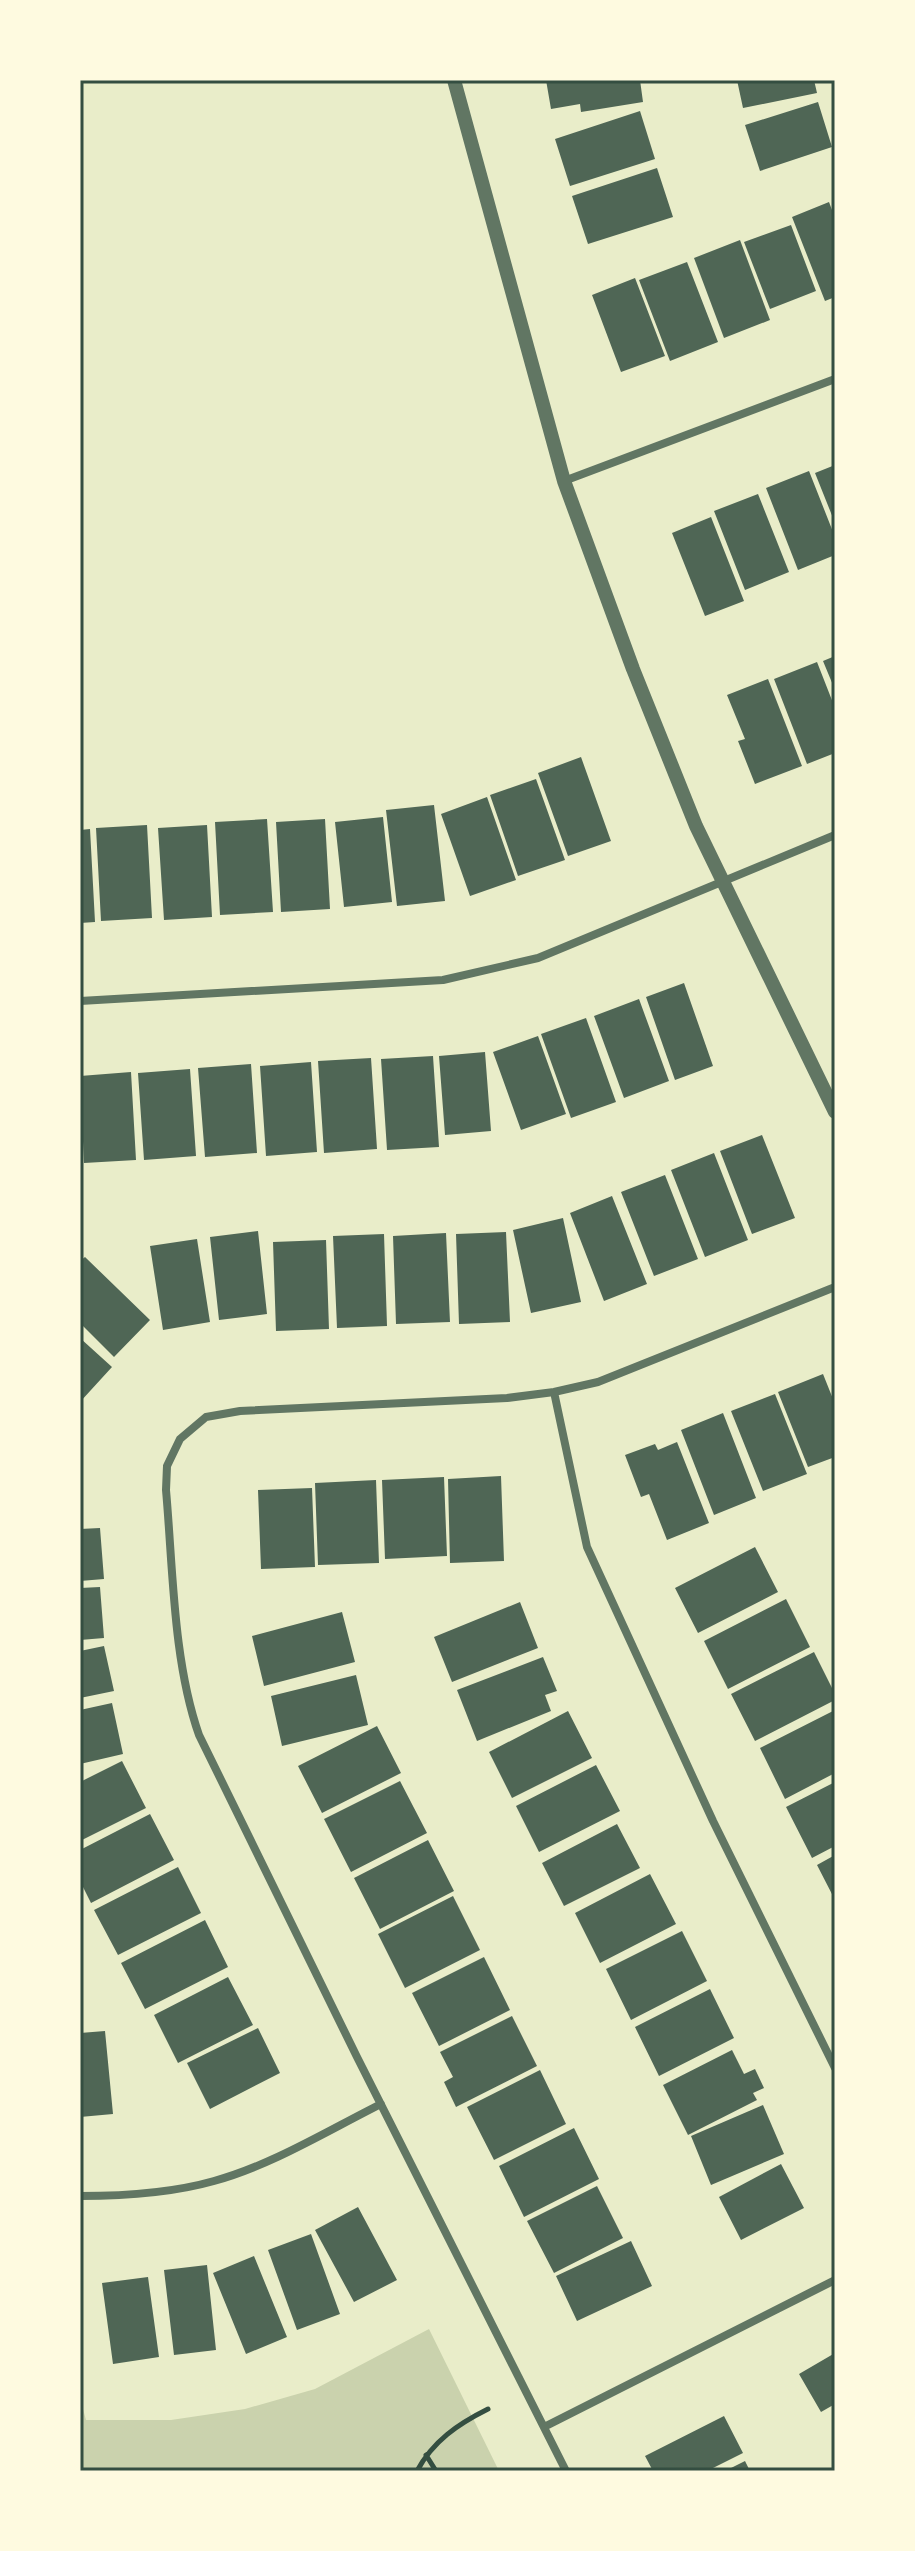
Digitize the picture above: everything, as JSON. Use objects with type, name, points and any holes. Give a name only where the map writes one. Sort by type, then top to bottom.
[{"type":"street","points":[[454,80],[564,481],[696,826],[835,1112]]},
{"type":"street","points":[[564,481],[835,379]]},
{"type":"street","points":[[80,1001],[443,980],[538,958],[835,835]]},
{"type":"street","points":[[566,2471],[207,1757],[189,1709],[182,1677],[166,1490],[167,1466],[180,1439],[206,1417],[240,1411],[507,1398],[554,1392],[598,1382],[835,1287]]},
{"type":"street","points":[[554,1392],[587,1547],[713,1821],[835,2068]]},
{"type":"street","points":[[80,2196],[143,2193],[213,2181],[274,2157],[381,2104]]},
{"type":"street","points":[[544,2427],[835,2280]]},
{"type":"path","points":[[417,2471],[425,2455],[445,2435],[488,2409]]},
{"type":"path","points":[[425,2455],[436,2471]]},
{"type":"green space","points":[[429,2329],[499,2471],[80,2471],[80,2398],[86,2420],[171,2420],[245,2409],[315,2389]]},
{"type":"building","points":[[546,80],[640,80],[643,102],[581,112],[580,104],[551,109]]},
{"type":"building","points":[[737,80],[814,80],[817,93],[743,108]]},
{"type":"building","points":[[818,102],[832,147],[760,171],[745,125]]},
{"type":"building","points":[[640,111],[655,159],[570,186],[555,139]]},
{"type":"building","points":[[657,168],[673,217],[588,244],[572,196]]},
{"type":"building","points":[[829,202],[835,218],[835,297],[825,301],[792,217]]},
{"type":"building","points":[[791,225],[816,291],[770,309],[744,242]]},
{"type":"building","points":[[740,240],[770,320],[724,338],[694,258]]},
{"type":"building","points":[[687,262],[718,342],[670,361],[639,280]]},
{"type":"building","points":[[635,278],[665,356],[621,372],[592,295]]},
{"type":"building","points":[[835,465],[835,523],[815,473]]},
{"type":"building","points":[[809,471],[835,537],[835,555],[798,570],[766,488]]},
{"type":"building","points":[[758,494],[789,572],[745,590],[714,511]]},
{"type":"building","points":[[711,517],[744,601],[705,616],[672,533]]},
{"type":"building","points":[[835,656],[835,690],[823,661]]},
{"type":"building","points":[[817,662],[835,708],[835,753],[807,764],[774,679]]},
{"type":"building","points":[[768,679],[802,766],[755,784],[738,741],[745,739],[727,695]]},
{"type":"building","points":[[581,757],[611,841],[568,856],[538,773]]},
{"type":"building","points":[[536,779],[565,860],[518,876],[490,795]]},
{"type":"building","points":[[487,797],[516,880],[470,896],[441,814]]},
{"type":"building","points":[[434,805],[445,901],[397,906],[386,810]]},
{"type":"building","points":[[383,817],[392,902],[344,907],[335,822]]},
{"type":"building","points":[[267,819],[273,912],[220,915],[215,822]]},
{"type":"building","points":[[325,819],[330,909],[281,912],[276,822]]},
{"type":"building","points":[[147,825],[152,918],[101,921],[96,828]]},
{"type":"building","points":[[207,825],[212,917],[164,920],[158,828]]},
{"type":"building","points":[[90,829],[95,922],[80,923],[80,830]]},
{"type":"building","points":[[684,983],[713,1066],[675,1080],[646,997]]},
{"type":"building","points":[[639,999],[669,1081],[624,1098],[594,1016]]},
{"type":"building","points":[[586,1018],[616,1102],[571,1118],[541,1034]]},
{"type":"building","points":[[538,1036],[566,1114],[521,1130],[493,1052]]},
{"type":"building","points":[[485,1052],[491,1131],[445,1135],[439,1056]]},
{"type":"building","points":[[433,1056],[439,1147],[387,1150],[381,1059]]},
{"type":"building","points":[[371,1058],[377,1149],[324,1153],[318,1061]]},
{"type":"building","points":[[311,1062],[317,1152],[266,1156],[260,1066]]},
{"type":"building","points":[[251,1064],[257,1153],[205,1157],[198,1068]]},
{"type":"building","points":[[190,1069],[196,1156],[144,1160],[138,1073]]},
{"type":"building","points":[[131,1072],[136,1160],[84,1163],[80,1076]]},
{"type":"building","points":[[762,1135],[795,1218],[752,1234],[720,1151]]},
{"type":"building","points":[[714,1153],[748,1240],[705,1257],[671,1170]]},
{"type":"building","points":[[665,1175],[698,1259],[654,1276],[621,1192]]},
{"type":"building","points":[[612,1196],[647,1284],[604,1301],[570,1213]]},
{"type":"building","points":[[563,1218],[581,1302],[531,1313],[513,1230]]},
{"type":"building","points":[[258,1231],[267,1314],[219,1320],[210,1237]]},
{"type":"building","points":[[506,1232],[510,1322],[459,1324],[456,1234]]},
{"type":"building","points":[[446,1233],[450,1322],[396,1324],[393,1236]]},
{"type":"building","points":[[384,1234],[387,1326],[337,1328],[333,1236]]},
{"type":"building","points":[[197,1239],[210,1322],[163,1330],[150,1246]]},
{"type":"building","points":[[326,1240],[329,1329],[276,1331],[273,1242]]},
{"type":"building","points":[[85,1257],[150,1320],[114,1357],[80,1323],[80,1261]]},
{"type":"building","points":[[80,1338],[112,1367],[80,1402]]},
{"type":"building","points":[[823,1374],[835,1404],[835,1457],[808,1467],[778,1392]]},
{"type":"building","points":[[775,1394],[807,1474],[763,1491],[731,1411]]},
{"type":"building","points":[[723,1413],[756,1498],[714,1515],[681,1430]]},
{"type":"building","points":[[677,1442],[709,1523],[667,1540],[649,1494],[641,1497],[625,1455],[655,1444],[658,1450]]},
{"type":"building","points":[[501,1476],[504,1561],[450,1563],[448,1479]]},
{"type":"building","points":[[444,1477],[447,1556],[385,1559],[382,1480]]},
{"type":"building","points":[[376,1480],[379,1563],[318,1565],[315,1483]]},
{"type":"building","points":[[312,1488],[315,1567],[261,1569],[258,1490]]},
{"type":"building","points":[[100,1528],[104,1579],[80,1581],[80,1529]]},
{"type":"building","points":[[755,1547],[778,1592],[698,1633],[675,1588]]},
{"type":"building","points":[[100,1587],[104,1638],[80,1640],[80,1588]]},
{"type":"building","points":[[786,1599],[810,1647],[728,1689],[704,1641]]},
{"type":"building","points":[[520,1602],[538,1648],[452,1682],[434,1637]]},
{"type":"building","points":[[342,1612],[355,1662],[264,1686],[252,1636]]},
{"type":"building","points":[[104,1646],[114,1691],[80,1698],[80,1651]]},
{"type":"building","points":[[814,1652],[835,1694],[835,1700],[755,1741],[731,1694]]},
{"type":"building","points":[[543,1657],[557,1691],[545,1695],[551,1711],[477,1741],[457,1690]]},
{"type":"building","points":[[356,1675],[368,1725],[282,1746],[271,1696]]},
{"type":"building","points":[[112,1703],[123,1754],[80,1764],[80,1710]]},
{"type":"building","points":[[568,1711],[592,1758],[512,1798],[489,1752]]},
{"type":"building","points":[[833,1711],[835,1773],[785,1799],[760,1748]]},
{"type":"building","points":[[377,1726],[401,1773],[322,1813],[298,1766]]},
{"type":"building","points":[[122,1761],[146,1808],[80,1841],[80,1782]]},
{"type":"building","points":[[596,1765],[620,1811],[539,1852],[516,1806]]},
{"type":"building","points":[[400,1781],[427,1833],[351,1872],[324,1819]]},
{"type":"building","points":[[835,1782],[835,1846],[812,1858],[786,1807]]},
{"type":"building","points":[[150,1814],[174,1860],[91,1903],[80,1881],[80,1850]]},
{"type":"building","points":[[617,1824],[640,1868],[564,1906],[542,1863]]},
{"type":"building","points":[[428,1840],[454,1891],[380,1929],[354,1878]]},
{"type":"building","points":[[835,1855],[835,1900],[817,1865]]},
{"type":"building","points":[[178,1867],[201,1913],[118,1955],[94,1910]]},
{"type":"building","points":[[650,1874],[676,1924],[600,1963],[575,1913]]},
{"type":"building","points":[[453,1896],[480,1950],[405,1988],[378,1934]]},
{"type":"building","points":[[205,1920],[228,1967],[145,2009],[121,1963]]},
{"type":"building","points":[[682,1931],[707,1981],[631,2020],[606,1969]]},
{"type":"building","points":[[484,1957],[510,2010],[439,2046],[412,1993]]},
{"type":"building","points":[[228,1977],[253,2025],[178,2063],[154,2015]]},
{"type":"building","points":[[710,1989],[734,2038],[659,2076],[635,2027]]},
{"type":"building","points":[[512,2016],[537,2066],[456,2107],[444,2082],[453,2077],[440,2052]]},
{"type":"building","points":[[258,2028],[280,2073],[210,2109],[187,2063]]},
{"type":"building","points":[[105,2031],[113,2114],[80,2117],[80,2033]]},
{"type":"building","points":[[732,2050],[744,2074],[755,2069],[764,2088],[753,2093],[757,2100],[688,2135],[663,2085]]},
{"type":"building","points":[[540,2070],[566,2124],[494,2160],[467,2107]]},
{"type":"building","points":[[763,2105],[784,2154],[711,2185],[691,2136]]},
{"type":"building","points":[[574,2128],[599,2179],[524,2217],[499,2166]]},
{"type":"building","points":[[781,2164],[804,2208],[741,2240],[719,2197]]},
{"type":"building","points":[[597,2186],[623,2238],[554,2273],[527,2221]]},
{"type":"building","points":[[358,2207],[397,2280],[354,2302],[315,2230]]},
{"type":"building","points":[[311,2234],[340,2314],[297,2330],[268,2250]]},
{"type":"building","points":[[631,2241],[652,2286],[577,2321],[556,2276]]},
{"type":"building","points":[[254,2256],[287,2337],[246,2354],[213,2273]]},
{"type":"building","points":[[207,2265],[216,2350],[174,2355],[164,2270]]},
{"type":"building","points":[[148,2277],[159,2357],[113,2364],[102,2283]]},
{"type":"building","points":[[835,2353],[835,2404],[821,2412],[799,2374]]},
{"type":"building","points":[[724,2416],[743,2453],[707,2471],[653,2471],[645,2456]]},
{"type":"building","points":[[745,2461],[750,2471],[725,2471]]}]
